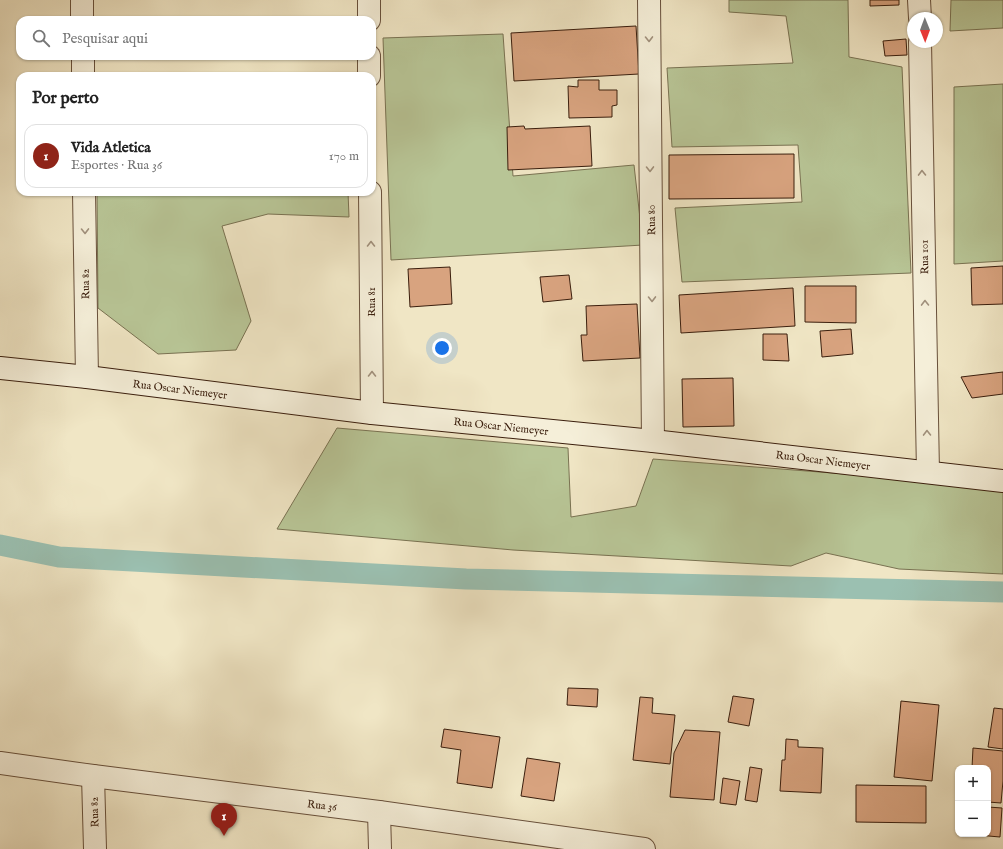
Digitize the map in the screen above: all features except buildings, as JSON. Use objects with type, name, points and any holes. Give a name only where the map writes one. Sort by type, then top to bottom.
[{"type":"street","points":[[82,0],[82,16]]},
{"type":"street","points":[[369,0],[369,16]]},
{"type":"street","name":"Rua 80","points":[[649,0],[653,441]]},
{"type":"street","points":[[919,0],[920,12]]},
{"type":"street","name":"Rua 101","points":[[920,48],[928,472]]},
{"type":"street","points":[[83,60],[83,72]]},
{"type":"street","points":[[369,60],[369,72]]},
{"type":"street","name":"Rua 82","points":[[84,196],[87,377]]},
{"type":"street","name":"Rua 81","points":[[370,196],[372,413]]},
{"type":"street","name":"Rua Oscar Niemeyer","points":[[0,368],[87,377],[372,413],[653,441],[1003,481]]},
{"type":"street","name":"Rua 36","points":[[0,763],[379,812],[644,849]]},
{"type":"street","name":"Rua 82","points":[[93,776],[95,849]]},
{"type":"street","points":[[379,812],[380,849]]},
{"type":"green space","points":[[729,0],[848,0],[849,57],[902,67],[911,273],[682,282],[675,208],[802,202],[798,145],[672,147],[667,68],[793,63],[786,16],[729,12]]},
{"type":"green space","points":[[951,0],[1003,0],[1003,28],[950,31]]},
{"type":"green space","points":[[503,34],[513,176],[634,165],[643,245],[391,260],[383,38]]},
{"type":"green space","points":[[1003,84],[1003,261],[954,264],[954,87]]},
{"type":"green space","points":[[97,196],[348,196],[349,217],[268,214],[222,226],[251,321],[236,350],[158,354],[98,308]]},
{"type":"green space","points":[[337,428],[568,448],[571,517],[636,506],[653,459],[922,480],[1003,489],[1003,574],[899,569],[826,553],[791,566],[513,550],[277,529]]},
{"type":"waterway","points":[[0,545],[59,557],[466,579],[1003,592]]},
{"type":"place","name":"Vida Atletica","points":[[224,836]]}]
